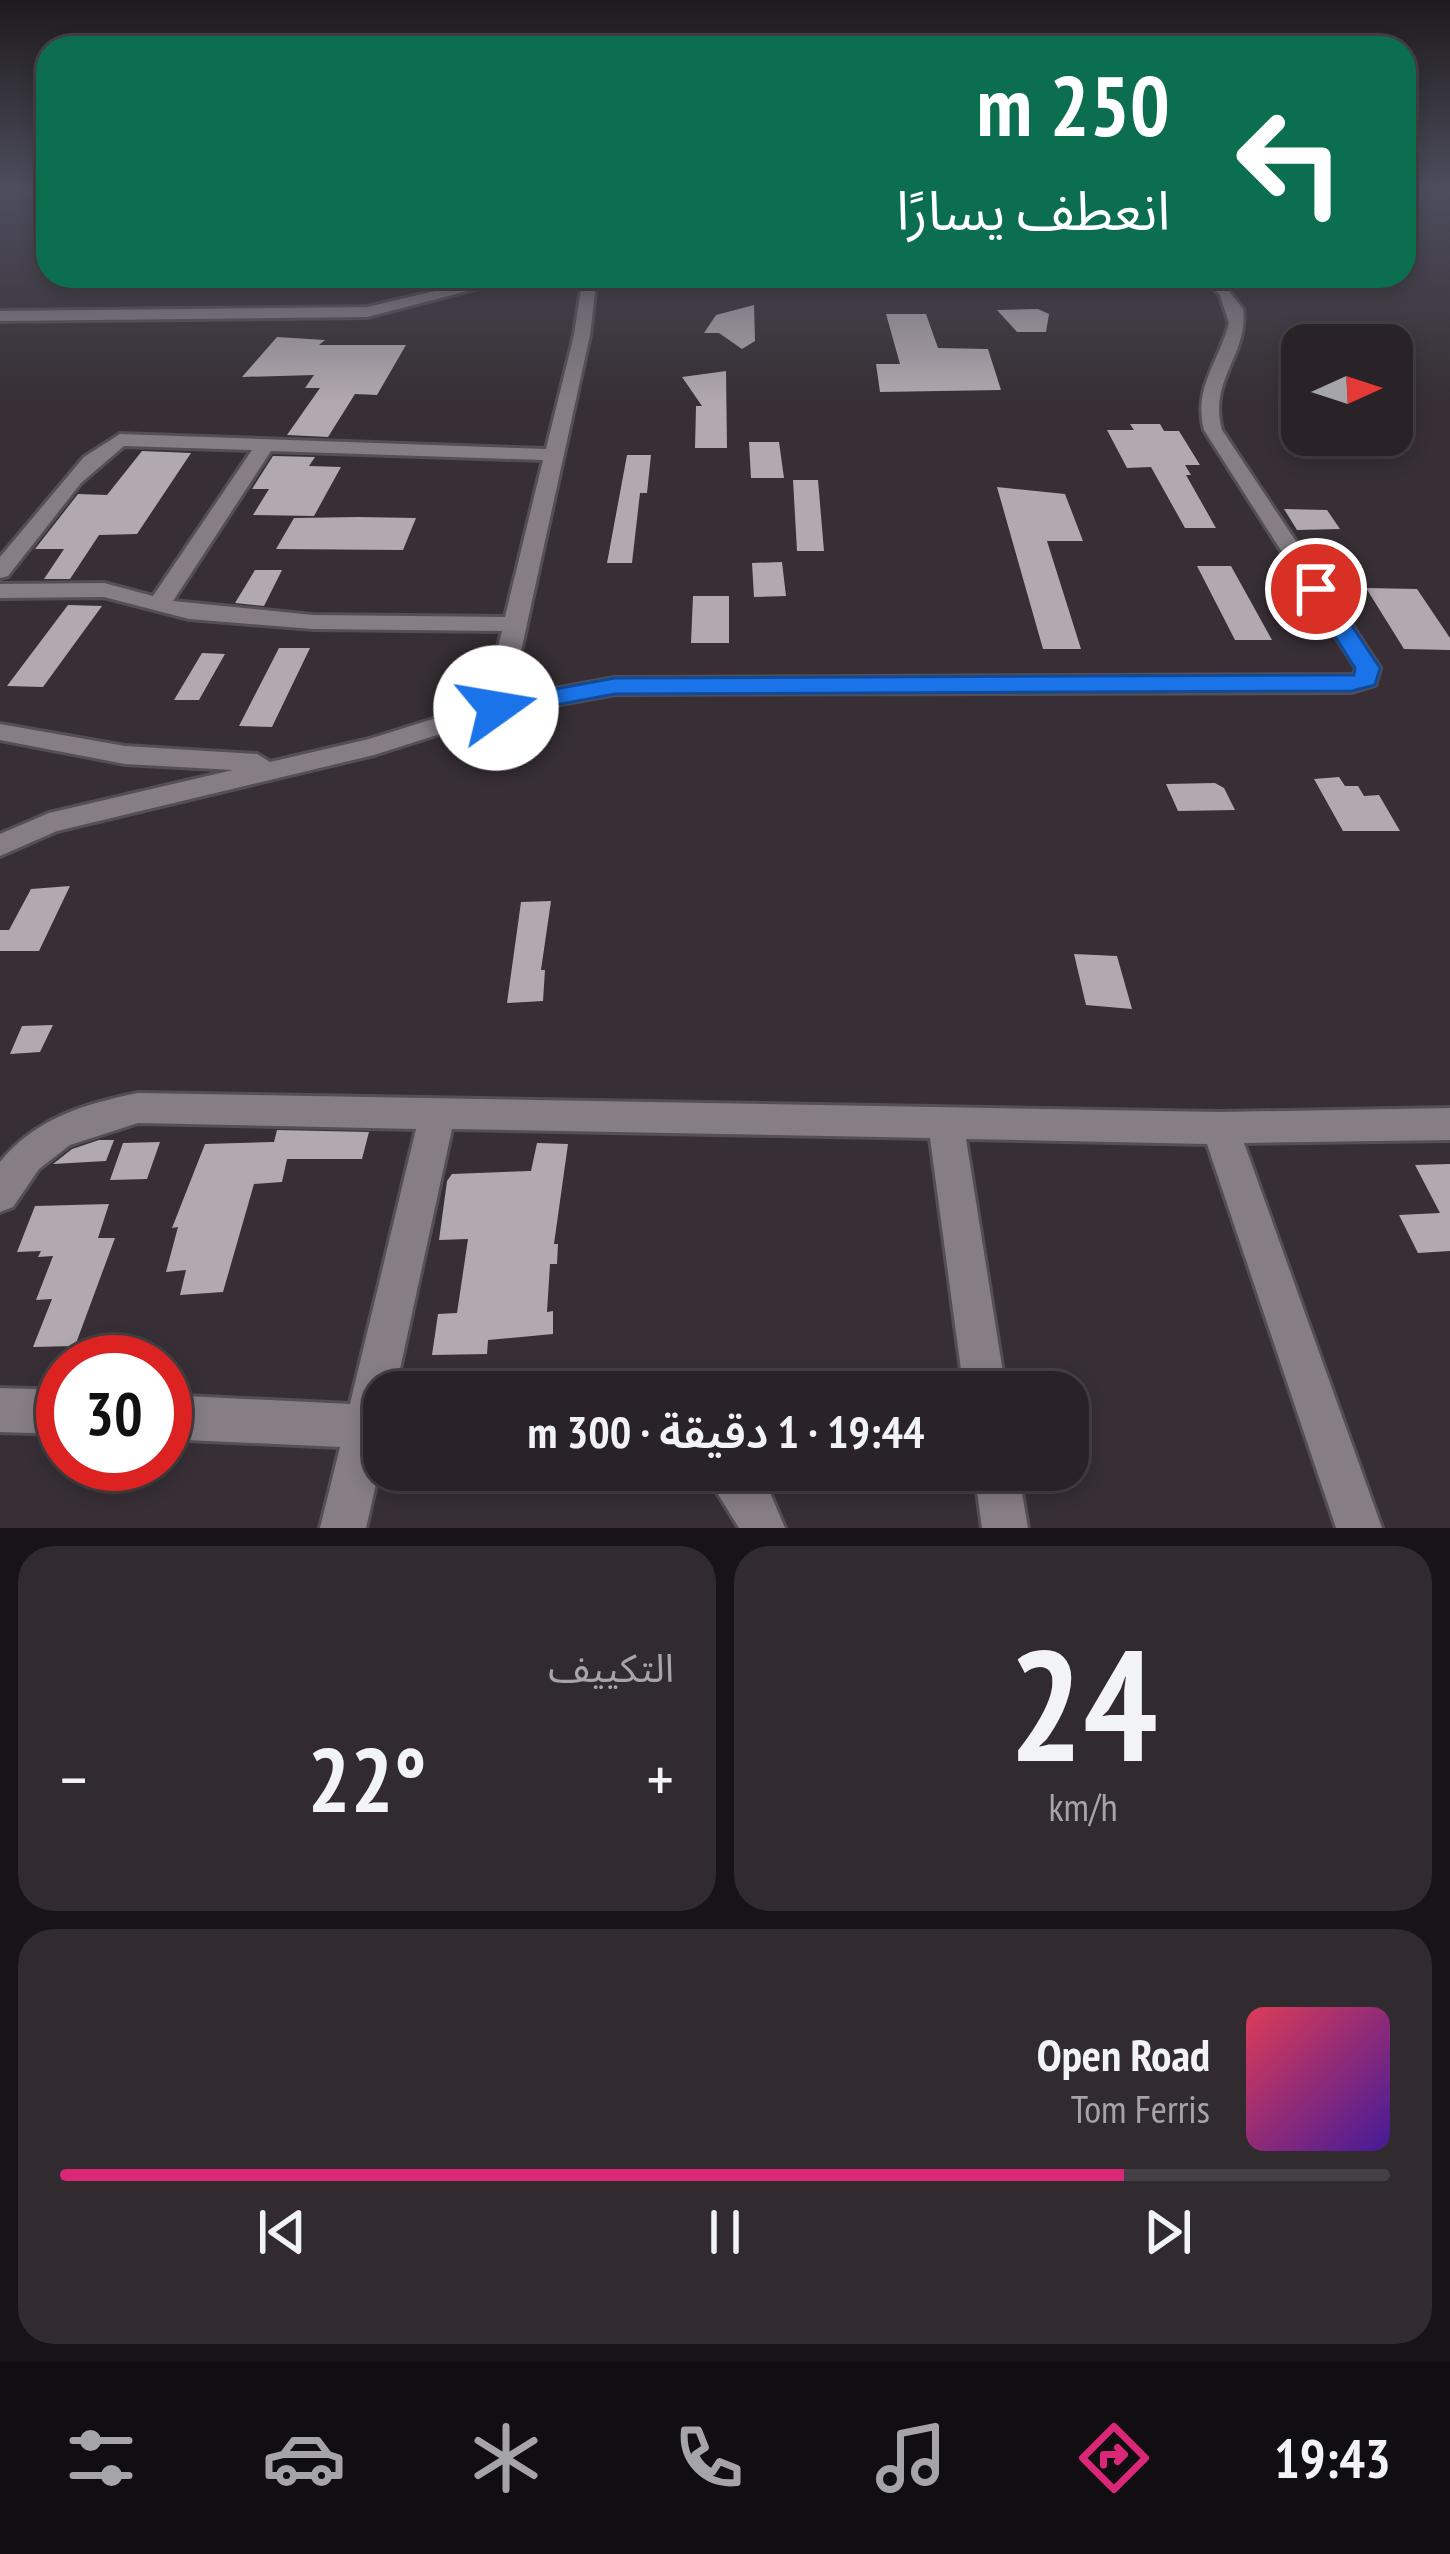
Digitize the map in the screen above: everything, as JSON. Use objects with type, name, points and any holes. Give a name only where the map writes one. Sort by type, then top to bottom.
[{"type":"street","points":[[0,316],[367,312],[468,288]]},
{"type":"street","points":[[496,708],[582,335],[588,288]]},
{"type":"street","points":[[0,846],[10,837],[49,823],[308,761],[496,708],[615,686],[1352,684],[1366,680],[1368,668],[1213,430],[1207,405],[1238,334],[1234,305],[1219,288]]},
{"type":"street","points":[[0,572],[58,499],[114,441],[552,455]]},
{"type":"street","points":[[159,604],[265,445]]},
{"type":"street","points":[[0,591],[104,590],[189,611],[313,622],[513,624]]},
{"type":"street","points":[[0,732],[147,757],[308,761]]},
{"type":"street","points":[[0,1195],[13,1170],[45,1140],[80,1120],[138,1108],[946,1125],[1450,1124]]},
{"type":"street","points":[[388,1371],[438,1112]]},
{"type":"street","points":[[946,1125],[982,1371]]},
{"type":"street","points":[[1220,1128],[1359,1528]]},
{"type":"street","points":[[0,1410],[36,1411]]},
{"type":"street","points":[[192,1418],[363,1425]]},
{"type":"street","points":[[343,1528],[363,1468]]},
{"type":"street","points":[[744,1491],[762,1528]]},
{"type":"street","points":[[999,1491],[1005,1528]]},
{"type":"building","points":[[754,305],[755,341],[742,349],[719,333],[704,333],[716,315]]},
{"type":"building","points":[[1038,309],[1049,314],[1046,332],[1017,332],[997,310]]},
{"type":"building","points":[[886,314],[926,314],[938,348],[988,349],[1001,390],[880,392],[876,364],[900,364]]},
{"type":"building","points":[[277,337],[325,340],[319,345],[406,345],[377,395],[355,394],[328,437],[287,435],[320,388],[305,388],[314,375],[242,377]]},
{"type":"building","points":[[726,371],[727,448],[695,448],[696,406],[702,406],[682,377]]},
{"type":"building","points":[[1130,424],[1160,424],[1164,431],[1179,431],[1200,465],[1185,465],[1191,475],[1186,475],[1216,528],[1185,528],[1151,467],[1127,468],[1107,430],[1134,430]]},
{"type":"building","points":[[749,442],[779,442],[784,478],[751,478]]},
{"type":"building","points":[[142,451],[191,453],[137,534],[99,535],[70,579],[44,579],[64,549],[35,549],[78,494],[107,495]]},
{"type":"building","points":[[627,455],[651,455],[647,493],[640,493],[632,563],[607,563]]},
{"type":"building","points":[[273,456],[315,457],[309,466],[341,467],[314,516],[253,515],[269,489],[252,489]]},
{"type":"building","points":[[793,480],[818,480],[824,551],[797,551]]},
{"type":"building","points":[[997,487],[1065,494],[1083,541],[1047,541],[1081,649],[1043,649]]},
{"type":"building","points":[[1284,509],[1327,510],[1340,529],[1297,530]]},
{"type":"building","points":[[294,518],[416,518],[403,550],[276,549]]},
{"type":"building","points":[[782,562],[786,596],[754,597],[752,563]]},
{"type":"building","points":[[1197,566],[1231,566],[1272,640],[1235,640]]},
{"type":"building","points":[[255,570],[282,570],[264,606],[235,603]]},
{"type":"building","points":[[1366,588],[1417,589],[1450,638],[1450,650],[1404,649]]},
{"type":"building","points":[[693,596],[729,596],[729,643],[691,643]]},
{"type":"building","points":[[68,605],[102,606],[43,687],[7,686]]},
{"type":"building","points":[[279,648],[310,648],[272,727],[239,726]]},
{"type":"building","points":[[202,653],[225,654],[199,700],[174,700]]},
{"type":"building","points":[[1339,777],[1345,786],[1358,786],[1364,796],[1379,795],[1400,831],[1343,831],[1314,779]]},
{"type":"building","points":[[1215,783],[1224,788],[1235,810],[1178,811],[1166,784]]},
{"type":"building","points":[[70,886],[39,951],[0,951],[0,930],[9,930],[31,889]]},
{"type":"building","points":[[551,901],[541,970],[545,970],[543,1001],[507,1003],[521,902]]},
{"type":"building","points":[[1074,954],[1117,956],[1132,1009],[1086,1005]]},
{"type":"building","points":[[53,1025],[40,1052],[10,1054],[22,1026]]},
{"type":"building","points":[[277,1130],[369,1132],[362,1159],[287,1159],[282,1182],[254,1184],[223,1292],[180,1295],[186,1270],[166,1272],[178,1227],[172,1228],[205,1144],[274,1142]]},
{"type":"building","points":[[114,1140],[106,1161],[53,1164],[72,1149]]},
{"type":"building","points":[[160,1142],[147,1179],[110,1180],[123,1143]]},
{"type":"building","points":[[537,1143],[568,1144],[554,1244],[558,1244],[557,1264],[550,1264],[547,1312],[553,1311],[553,1334],[488,1340],[487,1354],[432,1355],[438,1314],[457,1313],[468,1239],[439,1240],[447,1181],[452,1174],[531,1171]]},
{"type":"building","points":[[1450,1164],[1450,1251],[1418,1253],[1399,1215],[1440,1213],[1415,1165]]},
{"type":"building","points":[[109,1204],[98,1238],[115,1238],[79,1335],[38,1335],[52,1299],[36,1300],[53,1256],[38,1257],[41,1251],[17,1252],[35,1206]]},
{"type":"route","points":[[496,708],[615,686],[676,684],[1352,684],[1366,680],[1368,668],[1316,589]]}]
